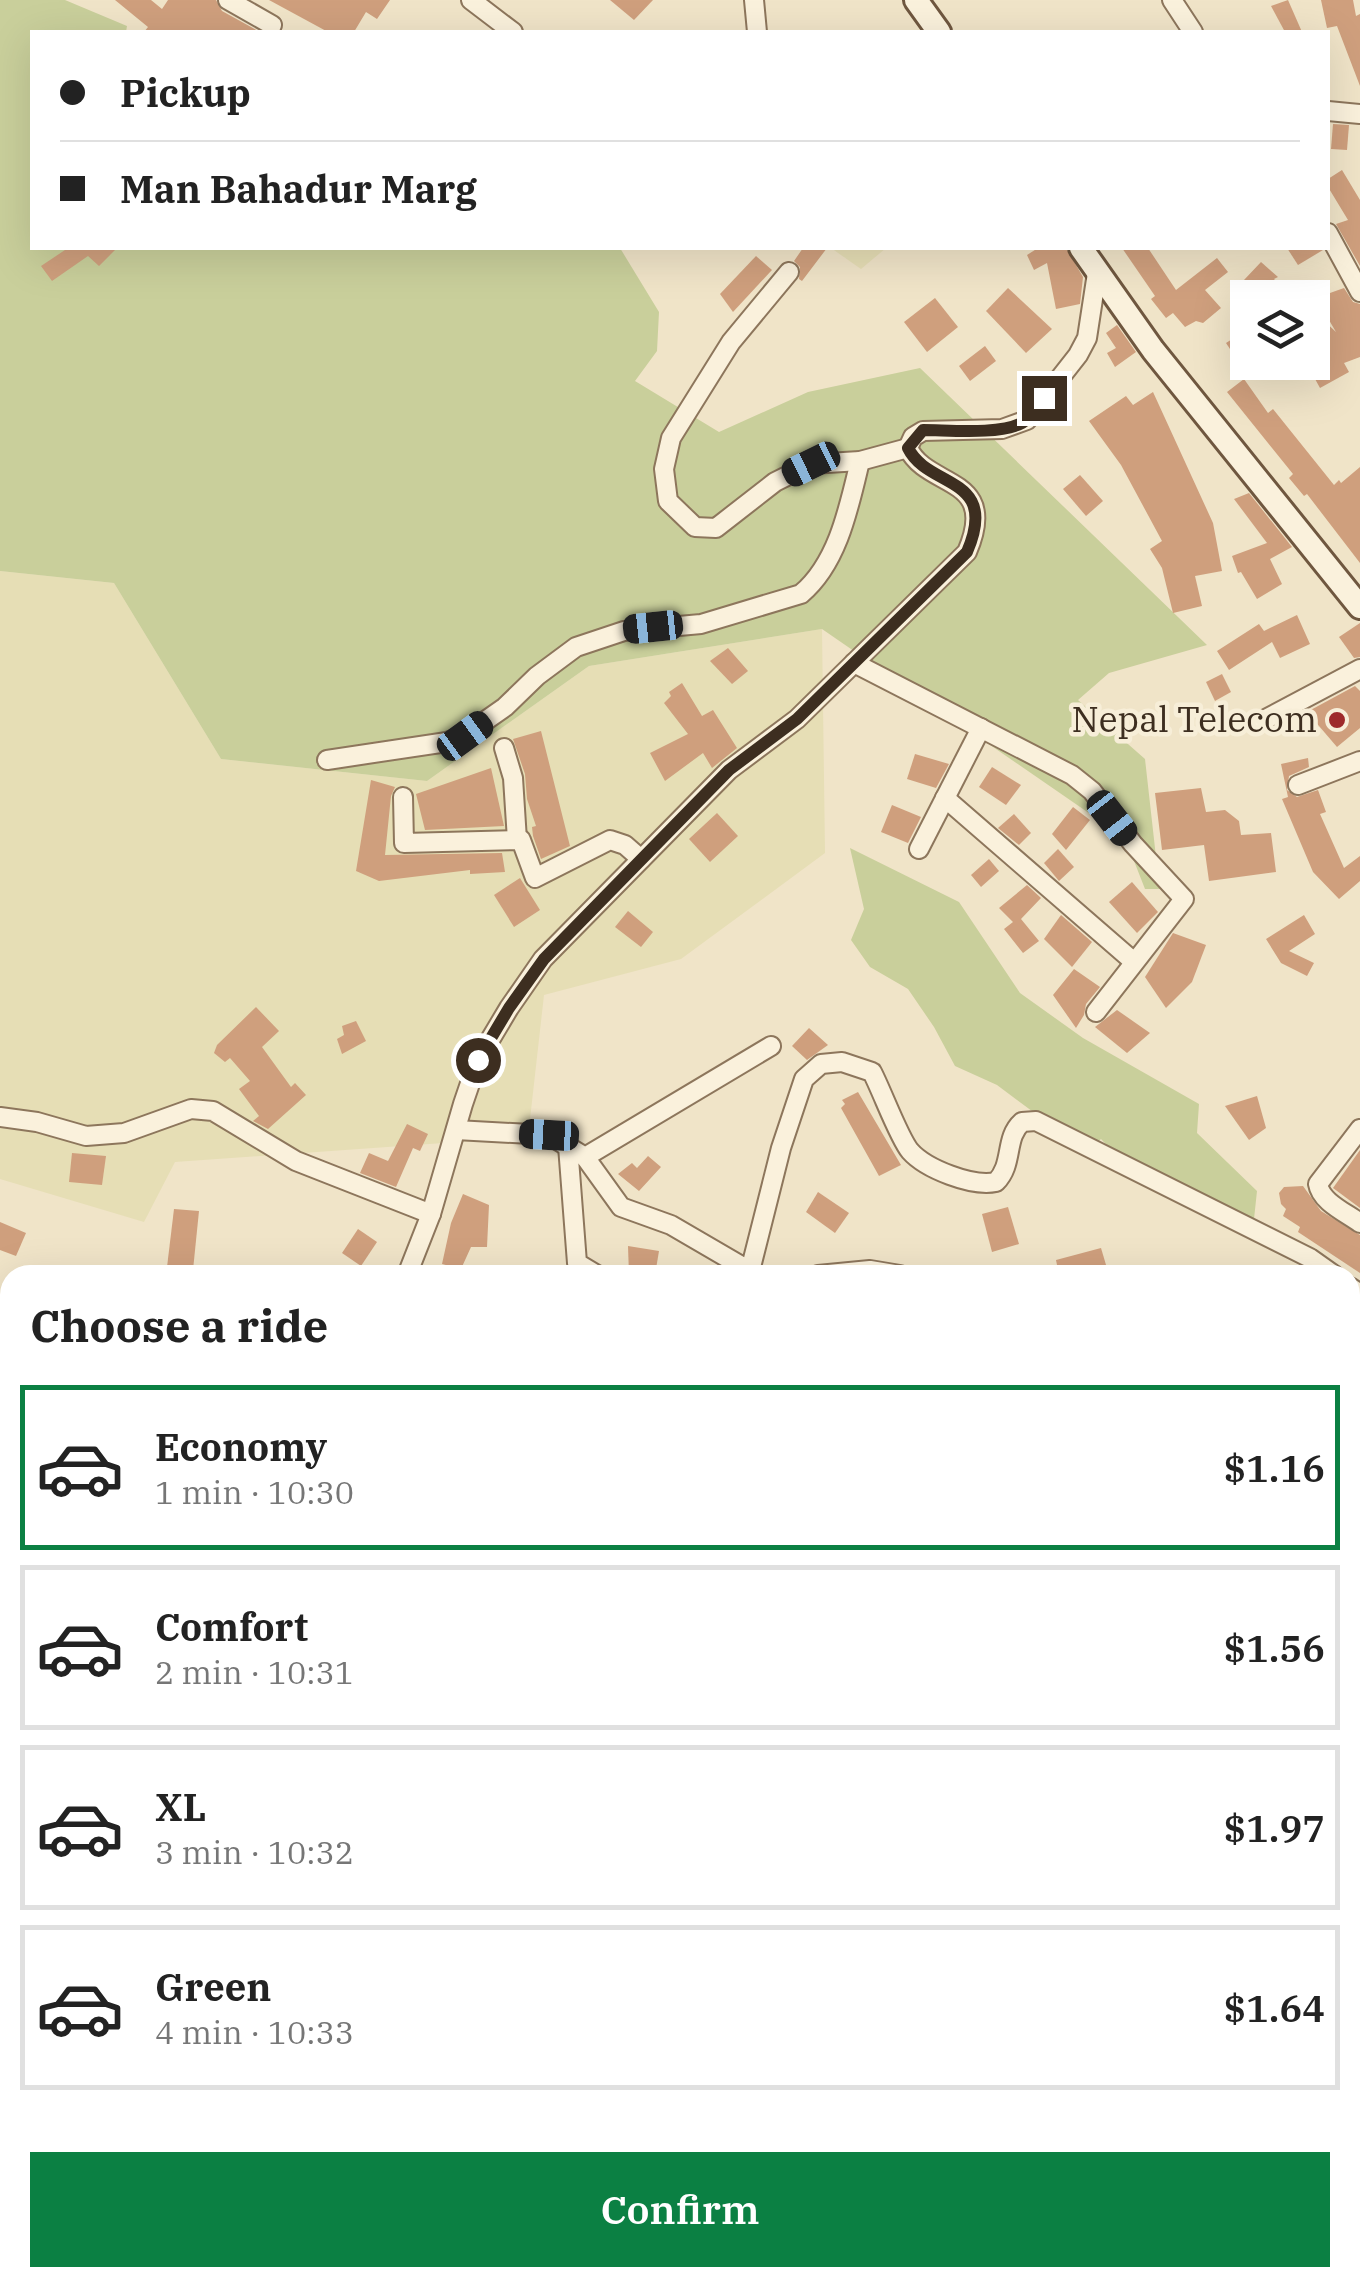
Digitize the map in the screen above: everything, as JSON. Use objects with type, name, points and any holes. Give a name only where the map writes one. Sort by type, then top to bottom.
[{"type":"main road","points":[[916,0],[938,30]]},
{"type":"main road","points":[[1082,250],[1152,350],[1360,607]]},
{"type":"street","points":[[228,0],[272,25]]},
{"type":"street","points":[[471,0],[511,30]]},
{"type":"street","points":[[754,0],[758,30]]},
{"type":"street","points":[[1172,0],[1192,30]]},
{"type":"street","points":[[1330,111],[1360,114]]},
{"type":"street","points":[[1330,237],[1360,292]]},
{"type":"street","points":[[789,272],[732,342],[670,438],[664,469],[668,501],[695,528],[716,528],[776,482],[811,464],[860,461],[908,448],[923,430],[1002,429],[1027,420],[1088,338],[1098,273]]},
{"type":"street","points":[[410,1265],[432,1214],[478,1060],[544,959],[729,770],[797,719],[967,552],[973,539],[974,508],[967,494],[912,456],[908,448]]},
{"type":"street","points":[[327,760],[465,736],[576,648],[624,630],[701,624],[801,594],[812,585],[844,525],[860,461]]},
{"type":"street","points":[[854,664],[1072,775],[1092,792],[1184,900],[1096,1012]]},
{"type":"street","points":[[1260,722],[1360,669]]},
{"type":"street","points":[[919,849],[980,728]]},
{"type":"street","points":[[504,748],[514,778],[517,840]]},
{"type":"street","points":[[1298,785],[1360,761]]},
{"type":"street","points":[[403,797],[404,843],[521,840],[535,878],[610,840],[625,845],[641,859]]},
{"type":"street","points":[[945,798],[1133,961]]},
{"type":"street","points":[[585,1157],[772,1046]]},
{"type":"street","points":[[759,1265],[781,1148],[804,1079],[821,1064],[842,1062],[872,1072],[910,1151],[952,1176],[972,1184],[996,1182],[1004,1174],[1011,1132],[1022,1122],[1036,1122],[1320,1265]]},
{"type":"street","points":[[0,1117],[37,1122],[86,1136],[124,1132],[192,1109],[213,1111],[296,1160],[432,1214]]},
{"type":"street","points":[[1360,1128],[1318,1184],[1318,1191],[1360,1223]]},
{"type":"street","points":[[456,1130],[549,1135],[585,1157],[621,1207],[671,1225],[744,1265]]},
{"type":"street","points":[[568,1146],[577,1263],[580,1265]]},
{"type":"shaded area","points":[[834,250],[884,250],[861,269]]},
{"type":"shaded area","points":[[0,571],[114,583],[221,759],[427,781],[589,666],[822,629],[825,853],[681,959],[544,995],[528,1137],[175,1162],[144,1222],[0,1179]]},
{"type":"green space","points":[[0,0],[65,0],[127,26],[126,30],[30,30],[30,250],[621,250],[659,312],[657,351],[635,381],[719,432],[808,392],[920,368],[1207,645],[1109,673],[1078,700],[1145,759],[1156,857],[1165,889],[1145,889],[1125,838],[822,629],[589,666],[427,781],[221,759],[114,583],[0,571]]},
{"type":"green space","points":[[850,848],[959,902],[1020,993],[1083,1038],[1199,1104],[1197,1133],[1257,1191],[1254,1219],[1123,1162],[1101,1139],[1093,1146],[1040,1117],[997,1085],[955,1066],[908,989],[870,967],[851,940],[864,909]]},
{"type":"building","points":[[115,0],[151,0],[162,9],[168,0],[216,0],[222,11],[256,30],[146,30],[148,27]]},
{"type":"building","points":[[269,0],[390,0],[377,19],[366,12],[355,30],[324,30]]},
{"type":"building","points":[[610,0],[653,0],[634,20]]},
{"type":"building","points":[[1288,0],[1301,30],[1284,30],[1271,6]]},
{"type":"building","points":[[1321,0],[1353,0],[1356,16],[1360,14],[1360,86],[1337,26],[1327,28]]},
{"type":"building","points":[[1333,124],[1349,125],[1347,150],[1331,149]]},
{"type":"building","points":[[1342,170],[1360,200],[1360,266],[1336,224],[1348,220],[1330,190],[1330,178]]},
{"type":"building","points":[[65,250],[115,250],[99,266],[88,256],[52,281],[41,266]]},
{"type":"building","points":[[802,250],[825,250],[802,281],[800,267],[794,261]]},
{"type":"building","points":[[1035,250],[1067,250],[1083,277],[1080,304],[1056,309],[1047,263],[1034,270],[1027,255]]},
{"type":"building","points":[[1123,250],[1149,250],[1176,290],[1217,258],[1228,272],[1205,290],[1221,308],[1203,323],[1196,321],[1185,327],[1173,313],[1166,318],[1151,299],[1155,296]]},
{"type":"building","points":[[1288,250],[1323,250],[1298,265]]},
{"type":"building","points":[[756,256],[772,270],[733,312],[720,294]]},
{"type":"building","points":[[1261,262],[1278,277],[1275,280],[1244,280]]},
{"type":"building","points":[[1008,288],[1052,329],[1026,353],[986,311]]},
{"type":"building","points":[[1344,288],[1353,302],[1360,304],[1360,357],[1344,363],[1349,372],[1320,388],[1316,380],[1330,380],[1330,326],[1336,332],[1330,322],[1330,293]]},
{"type":"building","points":[[935,298],[958,327],[927,352],[904,322]]},
{"type":"building","points":[[1117,325],[1136,352],[1115,367],[1107,353],[1116,348],[1106,333]]},
{"type":"building","points":[[985,346],[996,361],[970,381],[959,366]]},
{"type":"building","points":[[1245,380],[1268,413],[1273,409],[1334,485],[1360,467],[1360,563],[1307,494],[1304,496],[1289,478],[1293,474],[1227,392]]},
{"type":"building","points":[[1153,392],[1213,523],[1222,571],[1195,576],[1202,606],[1173,613],[1162,568],[1150,549],[1162,541],[1121,465],[1089,421],[1126,396],[1133,405]]},
{"type":"building","points":[[1080,475],[1103,501],[1086,516],[1063,489]]},
{"type":"building","points":[[1249,493],[1292,547],[1270,559],[1282,584],[1257,599],[1241,572],[1238,573],[1232,556],[1267,543],[1234,499]]},
{"type":"building","points":[[1297,615],[1310,644],[1280,658],[1272,642],[1229,670],[1217,651],[1259,624],[1264,631]]},
{"type":"building","points":[[1360,623],[1360,657],[1354,658],[1339,637]]},
{"type":"building","points":[[728,648],[748,671],[732,684],[710,661]]},
{"type":"building","points":[[1222,674],[1231,692],[1215,701],[1206,682]]},
{"type":"building","points":[[682,683],[702,716],[713,710],[737,748],[712,768],[703,753],[665,781],[650,753],[688,734],[664,703],[671,696],[669,692]]},
{"type":"building","name":"Nepal Telecom","points":[[1355,686],[1360,691],[1360,728],[1337,747],[1307,712]]},
{"type":"building","points":[[541,731],[570,846],[541,859],[533,836],[532,827],[536,826],[527,799],[525,774],[513,739]]},
{"type":"building","points":[[915,754],[949,764],[936,788],[907,779]]},
{"type":"building","points":[[1308,758],[1309,767],[1289,776],[1287,790],[1297,797],[1318,790],[1326,812],[1320,814],[1344,868],[1360,856],[1360,881],[1339,899],[1313,872],[1282,799],[1288,797],[1281,764]]},
{"type":"building","points":[[992,767],[1021,785],[1006,805],[979,787]]},
{"type":"building","points":[[491,768],[504,826],[425,830],[416,794]]},
{"type":"building","points":[[371,780],[395,787],[385,855],[502,853],[505,872],[470,874],[470,870],[379,881],[356,871]]},
{"type":"building","points":[[1201,788],[1206,812],[1225,810],[1239,821],[1241,835],[1271,833],[1276,872],[1209,881],[1204,845],[1162,850],[1155,793]]},
{"type":"building","points":[[892,805],[921,817],[908,843],[881,832]]},
{"type":"building","points":[[1073,807],[1090,820],[1066,850],[1052,834]]},
{"type":"building","points":[[717,813],[738,836],[710,862],[689,839]]},
{"type":"building","points":[[1014,814],[1031,833],[1019,845],[998,828]]},
{"type":"building","points":[[1058,849],[1074,867],[1059,881],[1044,863]]},
{"type":"building","points":[[989,859],[999,871],[981,887],[971,875]]},
{"type":"building","points":[[520,878],[540,910],[514,927],[494,895]]},
{"type":"building","points":[[1132,882],[1158,912],[1137,933],[1109,902]]},
{"type":"building","points":[[1027,885],[1041,898],[1021,919],[1039,941],[1023,953],[1004,929],[1013,922],[999,908]]},
{"type":"building","points":[[628,911],[653,932],[641,947],[615,927]]},
{"type":"building","points":[[1061,915],[1092,942],[1072,967],[1044,939]]},
{"type":"building","points":[[1304,915],[1315,934],[1289,951],[1314,963],[1307,976],[1281,963],[1266,939]]},
{"type":"building","points":[[1173,933],[1206,945],[1192,982],[1166,1008],[1145,977]]},
{"type":"building","points":[[1074,969],[1100,987],[1086,1004],[1076,1028],[1053,995]]},
{"type":"building","points":[[256,1007],[279,1031],[262,1047],[291,1087],[295,1083],[306,1095],[268,1129],[253,1121],[259,1116],[239,1089],[250,1081],[230,1058],[225,1062],[214,1053],[217,1045]]},
{"type":"building","points":[[1117,1010],[1150,1033],[1127,1053],[1095,1027]]},
{"type":"building","points":[[356,1021],[366,1041],[342,1054],[337,1039],[344,1035],[342,1026]]},
{"type":"building","points":[[809,1028],[828,1045],[807,1060],[792,1046]]},
{"type":"building","points":[[858,1092],[901,1165],[879,1176],[841,1108],[845,1104],[842,1100]]},
{"type":"building","points":[[1257,1096],[1266,1128],[1249,1140],[1225,1106]]},
{"type":"building","points":[[407,1124],[428,1134],[420,1151],[413,1148],[396,1187],[360,1173],[369,1153],[388,1161]]},
{"type":"building","points":[[1360,1150],[1360,1208],[1333,1188]]},
{"type":"building","points":[[72,1153],[106,1156],[102,1185],[69,1182]]},
{"type":"building","points":[[648,1156],[661,1167],[639,1191],[618,1174],[632,1163],[637,1168]]},
{"type":"building","points":[[1303,1186],[1321,1211],[1360,1235],[1360,1265],[1348,1265],[1298,1232],[1300,1227],[1283,1216],[1286,1209],[1279,1193],[1284,1187]]},
{"type":"building","points":[[818,1192],[849,1213],[835,1233],[806,1212]]},
{"type":"building","points":[[463,1194],[489,1205],[487,1247],[471,1247],[463,1265],[442,1264],[451,1223]]},
{"type":"building","points":[[1008,1207],[1019,1244],[992,1252],[982,1214]]},
{"type":"building","points":[[174,1209],[199,1211],[194,1265],[167,1265]]},
{"type":"building","points":[[0,1222],[26,1233],[16,1256],[0,1250]]},
{"type":"building","points":[[358,1229],[377,1242],[362,1265],[342,1253]]},
{"type":"building","points":[[628,1246],[659,1251],[657,1265],[629,1265]]},
{"type":"building","points":[[1101,1248],[1106,1265],[1057,1265],[1056,1260]]},
{"type":"place","name":"Nepal Telecom","points":[[1337,720]]},
{"type":"route","points":[[478,1060],[544,959],[729,770],[797,719],[967,552],[973,539],[974,508],[954,482],[912,456],[908,448],[914,437],[923,430],[1002,429],[1018,425],[1027,420],[1044,398]]}]
